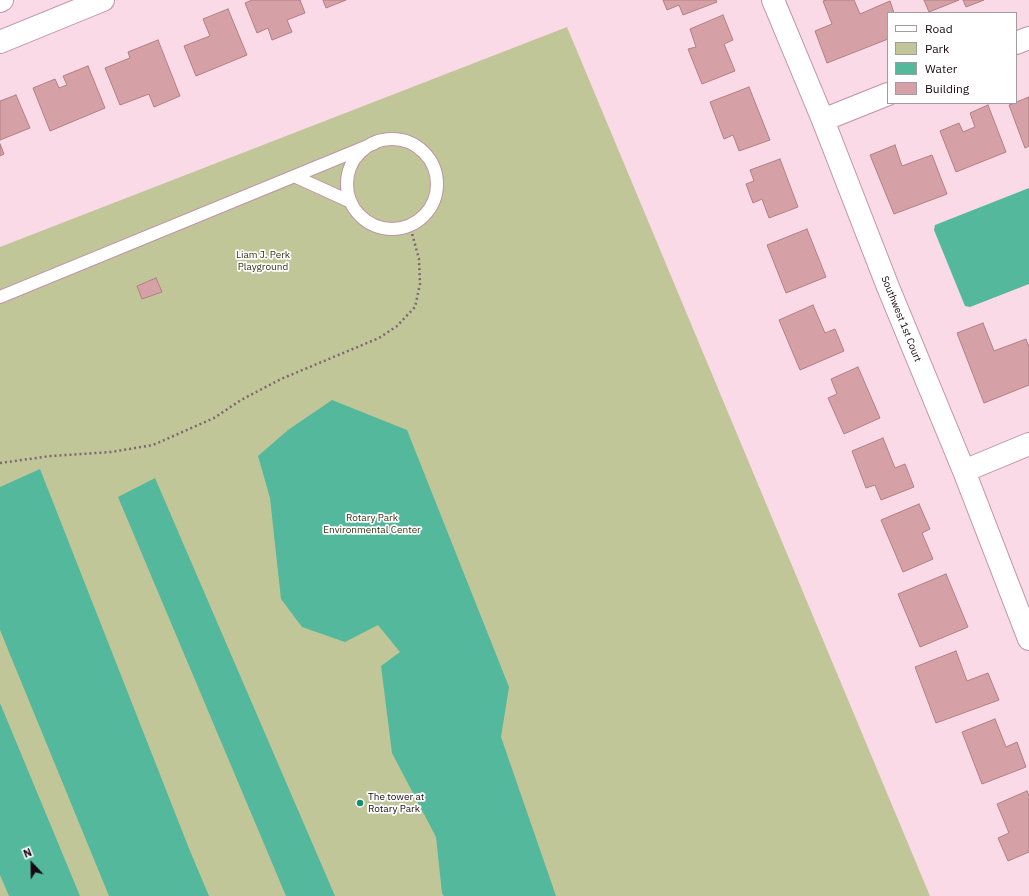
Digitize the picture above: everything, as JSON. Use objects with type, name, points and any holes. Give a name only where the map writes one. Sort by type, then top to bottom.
[{"type":"street","points":[[0,42],[103,0]]},
{"type":"street","name":"Southwest 1st Court","points":[[773,0],[823,120],[888,288],[964,471],[1029,639]]},
{"type":"street","points":[[1017,43],[1029,38]]},
{"type":"street","points":[[823,120],[887,94]]},
{"type":"street","points":[[964,471],[1029,444]]},
{"type":"lane","points":[[0,297],[375,143],[390,139],[406,141],[420,148],[430,160],[437,174],[437,190],[433,204],[423,217],[410,226],[396,229],[382,228],[369,223],[358,214],[351,202],[348,188],[348,174],[354,161],[363,150],[375,143]]},
{"type":"lane","points":[[294,176],[351,202]]},
{"type":"path","points":[[0,463],[51,456],[111,452],[153,445],[214,418],[241,400],[281,380],[379,338],[397,326],[415,307],[420,284],[419,258],[410,226]]},
{"type":"green space","name":"Rotary Park Environmental Center","points":[[567,27],[930,896],[0,896],[0,247]]},
{"type":"water","points":[[1029,188],[1029,284],[970,307],[965,306],[934,230],[935,225]]},
{"type":"water","points":[[332,400],[407,430],[509,687],[501,737],[556,896],[444,896],[442,893],[436,837],[392,753],[381,666],[400,652],[378,625],[345,642],[302,627],[281,599],[270,498],[258,456],[288,430]]},
{"type":"water","points":[[40,469],[209,896],[109,896],[0,630],[0,487]]},
{"type":"water","points":[[155,478],[335,896],[286,896],[118,497]]},
{"type":"water","points":[[0,703],[80,896],[9,896],[0,875]]},
{"type":"building","points":[[252,0],[300,0],[305,13],[287,20],[292,32],[272,40],[268,28],[257,33],[245,3]]},
{"type":"building","points":[[323,0],[346,0],[326,8]]},
{"type":"building","points":[[663,0],[716,0],[717,2],[683,15],[679,5],[667,10]]},
{"type":"building","points":[[854,0],[860,14],[890,1],[894,12],[887,12],[887,39],[827,63],[815,31],[832,24],[823,1]]},
{"type":"building","points":[[924,0],[959,0],[929,12]]},
{"type":"building","points":[[963,0],[984,0],[966,7]]},
{"type":"building","points":[[228,9],[247,55],[196,76],[184,46],[210,36],[203,19]]},
{"type":"building","points":[[723,15],[733,40],[724,44],[735,71],[702,84],[688,49],[696,47],[690,29]]},
{"type":"building","points":[[158,40],[180,96],[154,107],[149,94],[120,105],[105,68],[130,58],[128,52]]},
{"type":"building","points":[[88,66],[105,108],[50,131],[33,88],[55,79],[59,88],[67,85],[63,76]]},
{"type":"building","points":[[749,87],[770,140],[739,151],[733,135],[724,139],[710,102]]},
{"type":"building","points":[[16,95],[30,128],[0,140],[0,101]]},
{"type":"building","points":[[1029,97],[1029,146],[1025,148],[1009,105],[1017,104],[1017,102]]},
{"type":"building","points":[[988,105],[1006,152],[956,172],[940,131],[959,123],[963,132],[975,127],[970,113]]},
{"type":"building","points":[[0,144],[4,154],[0,156]]},
{"type":"building","points":[[895,145],[902,166],[932,155],[947,194],[894,214],[870,155]]},
{"type":"building","points":[[780,159],[798,207],[769,218],[762,199],[753,203],[746,184],[754,181],[750,170]]},
{"type":"building","points":[[807,229],[826,277],[786,293],[767,245]]},
{"type":"building","points":[[156,278],[162,292],[142,299],[137,286]]},
{"type":"building","points":[[813,305],[825,333],[835,329],[844,351],[800,370],[779,320]]},
{"type":"building","points":[[983,323],[994,351],[1026,339],[1029,347],[1029,385],[984,403],[957,333]]},
{"type":"building","points":[[858,367],[880,418],[844,434],[828,398],[837,394],[831,379]]},
{"type":"building","points":[[883,438],[895,468],[905,464],[914,487],[881,500],[875,485],[866,488],[852,451]]},
{"type":"building","points":[[919,504],[930,529],[922,533],[933,559],[903,572],[881,520]]},
{"type":"building","points":[[946,574],[968,627],[920,647],[898,594]]},
{"type":"building","points":[[956,651],[967,681],[988,673],[999,700],[936,723],[915,667]]},
{"type":"building","points":[[995,719],[1006,747],[1017,742],[1026,767],[982,784],[962,732]]},
{"type":"building","points":[[1027,791],[1029,796],[1029,852],[1008,861],[998,838],[1009,833],[997,804]]},
{"type":"place","name":"The tower at Rotary Park","points":[[360,803]]},
{"type":"park label","name":"Liam J. Perk Playground","points":[[263,260]]}]
